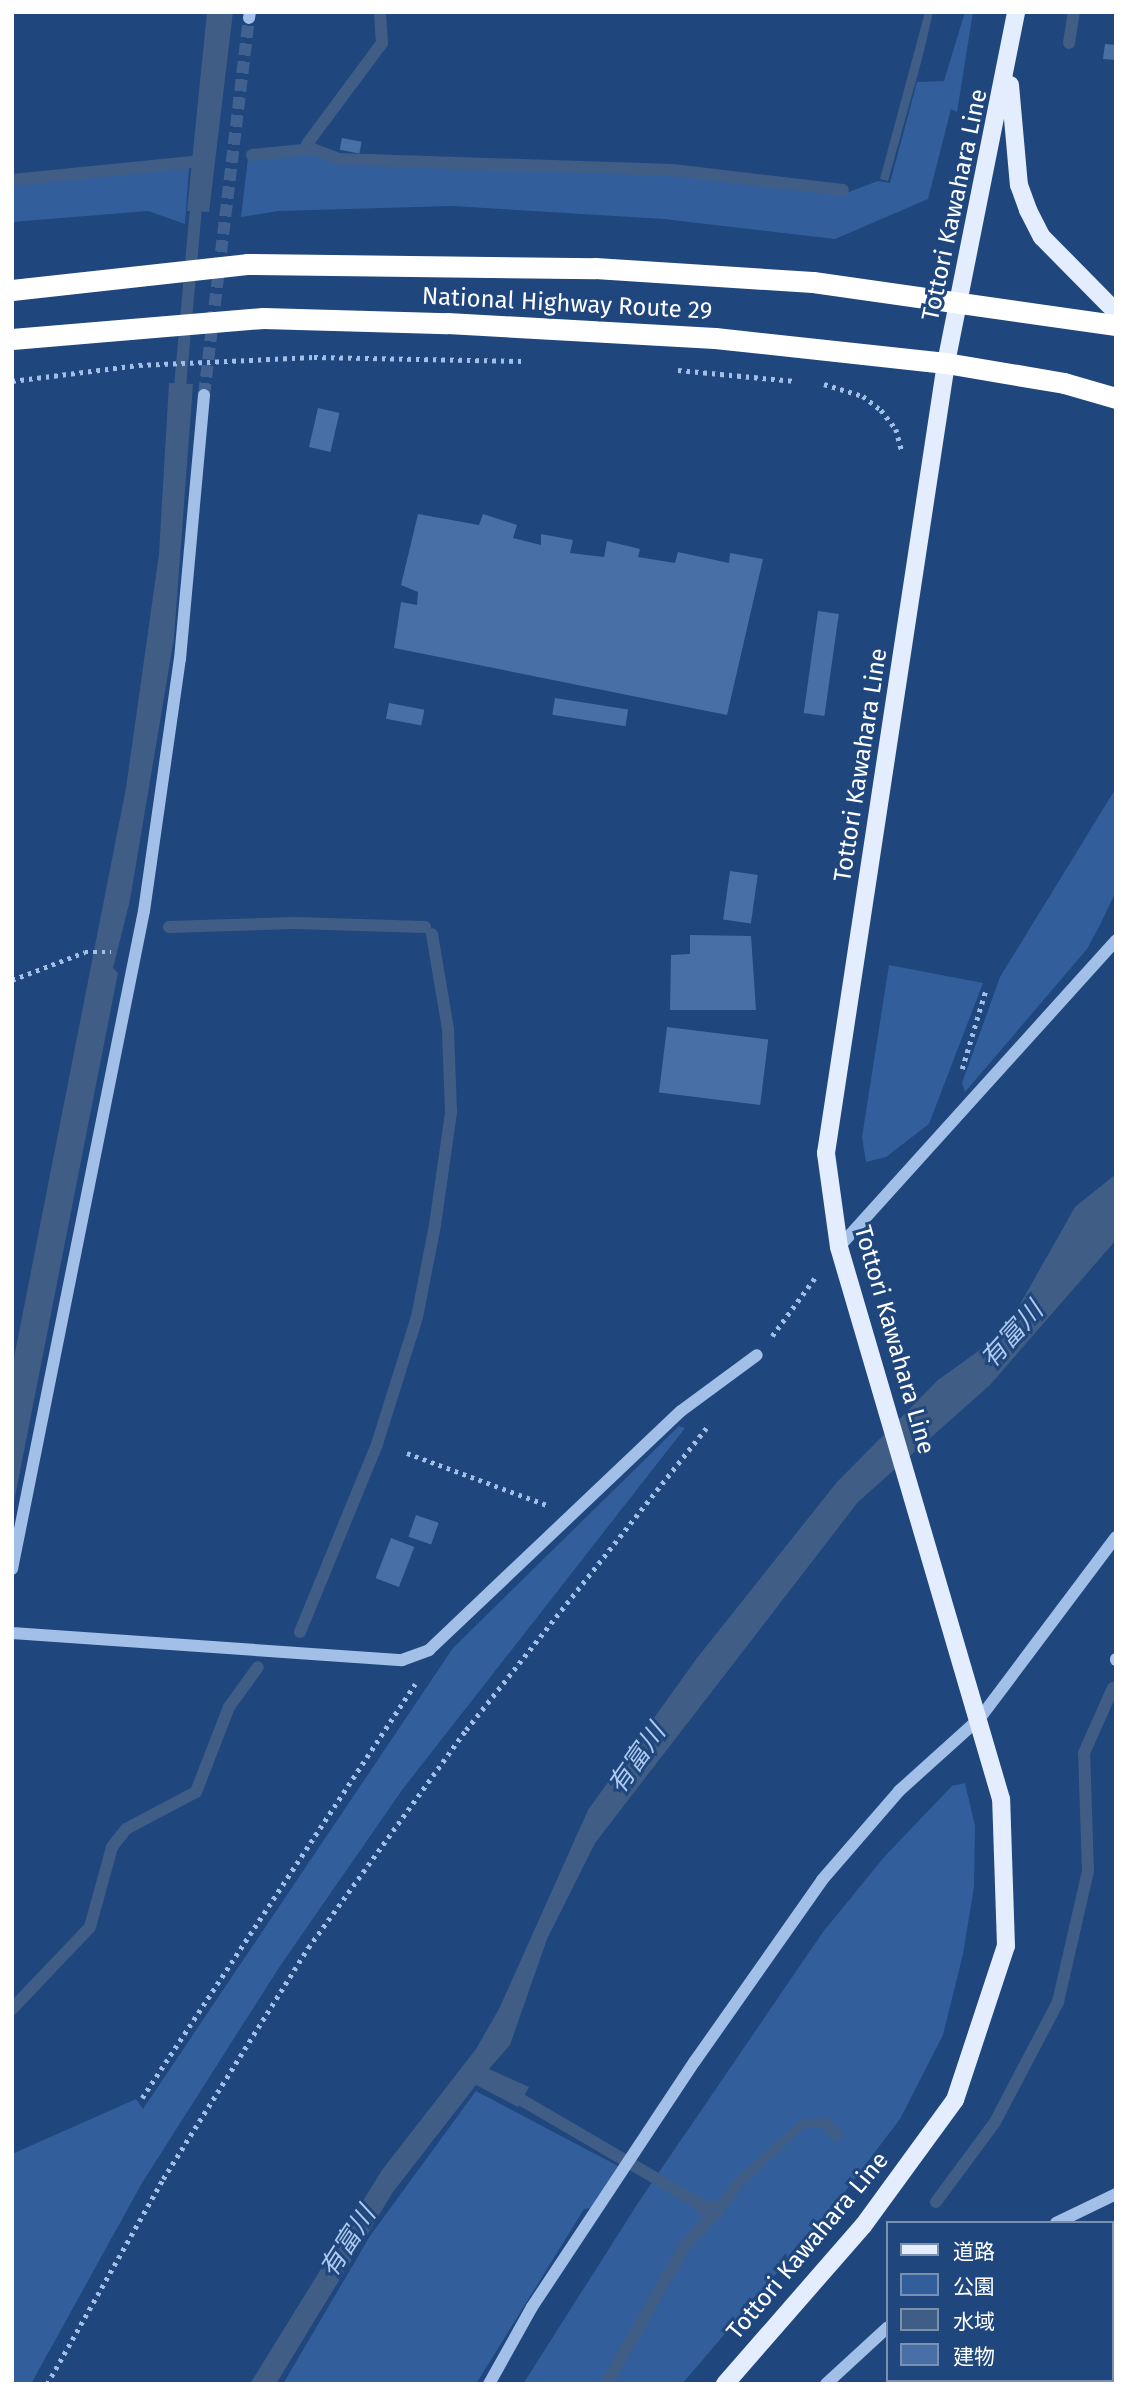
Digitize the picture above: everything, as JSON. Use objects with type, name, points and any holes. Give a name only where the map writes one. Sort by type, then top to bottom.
[{"type":"highway","name":"National Highway Route 29","points":[[12,290],[247,264],[595,268],[813,282],[1116,325]]},
{"type":"highway","name":"National Highway Route 29","points":[[12,339],[263,318],[447,323],[715,338],[946,363],[1064,383],[1116,398]]},
{"type":"main road","name":"Tottori Kawahara Line","points":[[725,2384],[863,2226],[955,2100],[1006,1946],[1001,1799],[857,1314],[839,1247],[826,1153],[946,363],[1009,68],[1016,12]]},
{"type":"main road","points":[[1009,68],[1019,185],[1028,210],[1042,237],[1116,312]]},
{"type":"street","points":[[12,1569],[136,953],[180,659],[204,395]]},
{"type":"street","points":[[839,1247],[1115,939]]},
{"type":"street","points":[[12,1633],[359,1660],[402,1660],[429,1650],[681,1411],[757,1355]]},
{"type":"street","points":[[489,2384],[532,2306],[695,2061],[822,1880],[899,1791],[979,1718],[1116,1536]]},
{"type":"street","points":[[1060,2221],[1116,2194]]},
{"type":"street","points":[[826,2384],[886,2329]]},
{"type":"path","points":[[12,381],[139,365],[314,357],[537,362]]},
{"type":"path","points":[[675,369],[799,381]]},
{"type":"path","points":[[813,382],[863,396],[881,410],[896,429],[904,457]]},
{"type":"path","points":[[12,980],[85,952],[136,953]]},
{"type":"path","points":[[959,1081],[986,989]]},
{"type":"path","points":[[757,1355],[839,1247]]},
{"type":"path","points":[[47,2384],[163,2179],[308,1948],[466,1730],[708,1426]]},
{"type":"path","points":[[407,1452],[572,1514]]},
{"type":"path","points":[[142,2098],[420,1676],[429,1650]]},
{"type":"green space","points":[[965,12],[973,12],[957,112],[951,109],[928,199],[835,239],[664,219],[452,206],[278,211],[241,217],[248,158],[312,152],[338,161],[669,173],[846,193],[878,181],[890,183],[917,82],[944,81]]},
{"type":"green space","points":[[189,167],[185,224],[148,211],[12,222],[12,183]]},
{"type":"green space","points":[[1116,788],[1116,891],[1101,923],[1087,949],[965,1092],[962,1083],[1000,977]]},
{"type":"green space","points":[[889,965],[983,983],[929,1124],[886,1157],[866,1162],[862,1137]]},
{"type":"green space","points":[[679,1426],[685,1428],[402,1790],[280,1966],[142,2183],[31,2384],[12,2384],[12,2154],[136,2099],[143,2109],[453,1648]]},
{"type":"green space","points":[[965,1783],[975,1826],[974,1887],[963,1954],[943,2035],[900,2119],[834,2206],[682,2384],[523,2384],[640,2200],[823,1932],[885,1856],[952,1786]]},
{"type":"green space","points":[[476,2091],[618,2166],[591,2208],[584,2209],[476,2384],[283,2384],[370,2236]]},
{"type":"water","points":[[207,12],[233,12],[209,212],[187,211]]},
{"type":"water","points":[[925,12],[933,12],[888,181],[880,179]]},
{"type":"water","points":[[169,383],[193,384],[174,638],[130,900],[113,968],[118,973],[12,1512],[12,1368],[126,788],[159,554]]},
{"type":"water","name":"有富川","points":[[1116,1174],[1116,1240],[990,1385],[858,1502],[595,1843],[547,1939],[510,2045],[489,2069],[529,2087],[518,2107],[476,2085],[393,2192],[276,2384],[250,2384],[382,2170],[476,2049],[499,2009],[588,1810],[697,1658],[837,1482],[938,1380],[995,1339],[1019,1306],[1075,1207]]},
{"type":"water","points":[[828,2118],[844,2133],[835,2143],[822,2128],[804,2128],[744,2185],[719,2219],[695,2215],[702,2202],[717,2202],[736,2177],[802,2119]]},
{"type":"building","points":[[1105,44],[1116,45],[1116,60],[1103,59]]},
{"type":"building","points":[[342,138],[362,142],[359,154],[340,150]]},
{"type":"building","points":[[318,408],[339,413],[330,452],[309,447]]},
{"type":"building","points":[[418,514],[479,525],[483,514],[517,525],[513,538],[541,545],[541,534],[573,540],[570,553],[604,557],[607,541],[640,549],[638,557],[675,563],[678,552],[729,563],[730,553],[763,559],[727,715],[394,648],[401,602],[417,605],[418,592],[401,585]]},
{"type":"building","points":[[818,611],[839,614],[824,716],[804,713]]},
{"type":"building","points":[[555,698],[628,710],[625,726],[552,715]]},
{"type":"building","points":[[389,703],[424,710],[421,726],[386,719]]},
{"type":"building","points":[[730,871],[758,875],[751,923],[723,920]]},
{"type":"building","points":[[690,935],[751,936],[756,1010],[670,1010],[671,955],[690,954]]},
{"type":"building","points":[[667,1027],[768,1039],[760,1105],[659,1093]]},
{"type":"building","points":[[416,1515],[439,1523],[431,1545],[409,1537]]},
{"type":"building","points":[[391,1538],[414,1547],[399,1587],[376,1578]]},
{"type":"waterway","points":[[307,144],[382,43],[380,12]]},
{"type":"waterway","points":[[1069,43],[1074,12]]},
{"type":"waterway","points":[[252,155],[313,149],[339,159],[673,170],[843,190]]},
{"type":"waterway","points":[[12,180],[202,161]]},
{"type":"waterway","points":[[179,398],[197,197]]},
{"type":"waterway","points":[[169,927],[295,923],[425,927]]},
{"type":"waterway","points":[[300,1632],[377,1444],[417,1317],[435,1225],[451,1112],[448,1029],[432,934]]},
{"type":"waterway","points":[[12,2009],[90,1927],[112,1847],[126,1829],[196,1792],[229,1707],[258,1667]]},
{"type":"waterway","points":[[936,2202],[995,2122],[1058,2002],[1088,1871],[1084,1753],[1113,1688]]},
{"type":"waterway","points":[[508,2092],[705,2207],[714,2207]]},
{"type":"waterway","points":[[606,2384],[684,2247],[720,2207]]},
{"type":"tunnel","points":[[204,395],[249,18]]}]
